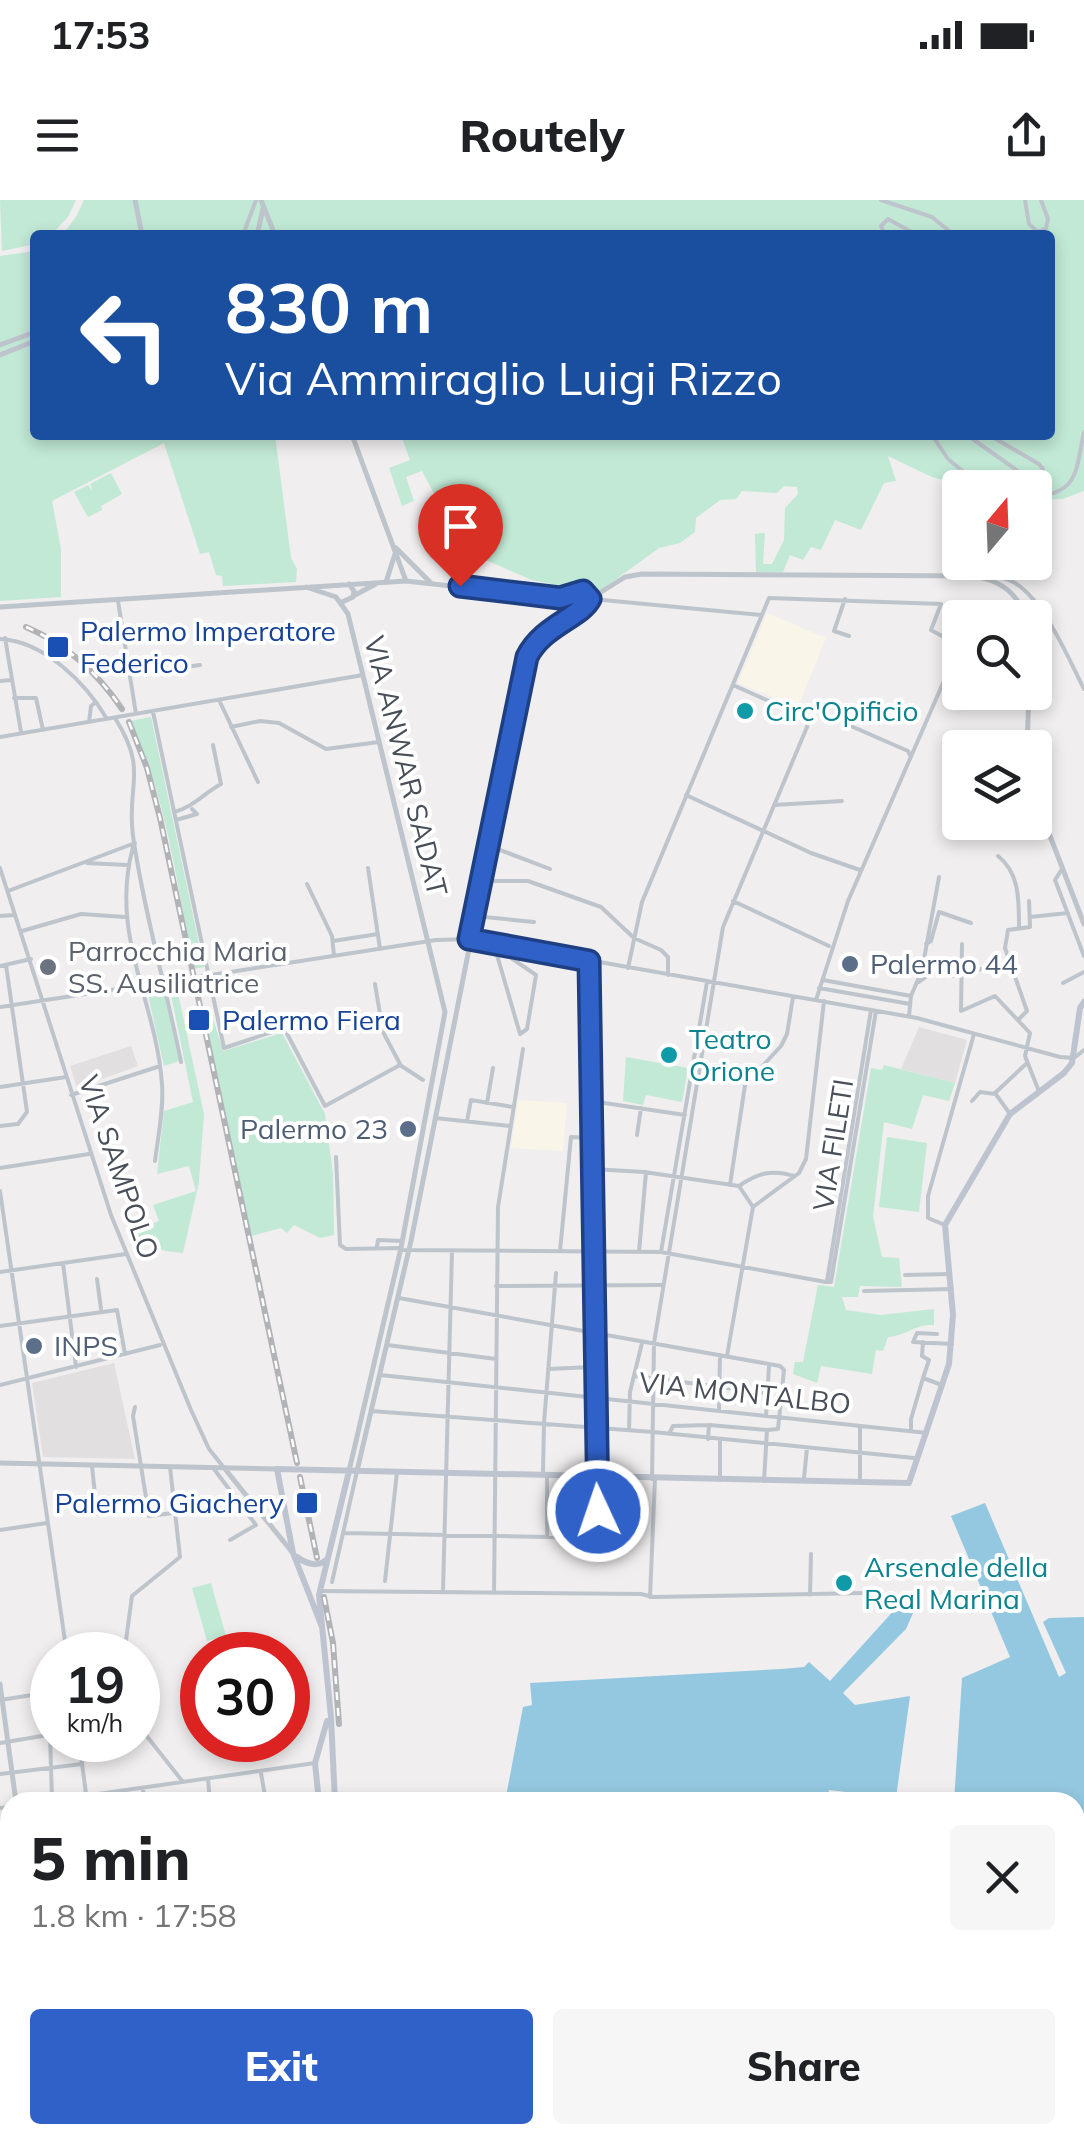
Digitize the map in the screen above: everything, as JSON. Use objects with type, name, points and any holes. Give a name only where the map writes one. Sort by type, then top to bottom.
[{"type":"main road","points":[[322,1627],[293,1553],[277,1470],[909,1483],[928,1433],[952,1344],[952,1289],[945,1225],[1010,1114],[1064,1073],[1074,1058],[1084,1002]]},
{"type":"main road","points":[[334,1792],[319,1591],[354,1472]]},
{"type":"main road","points":[[293,1553],[310,1564],[327,1560]]},
{"type":"main road","points":[[318,1792],[315,1763],[326,1729],[328,1696]]},
{"type":"street","points":[[134,200],[141,230]]},
{"type":"street","points":[[881,200],[932,216],[948,230]]},
{"type":"street","points":[[1024,200],[1028,224],[1036,230]]},
{"type":"street","points":[[1041,200],[1047,223],[1042,230]]},
{"type":"street","points":[[246,230],[260,202]]},
{"type":"street","points":[[257,230],[260,202]]},
{"type":"street","points":[[260,202],[273,230]]},
{"type":"street","points":[[883,230],[881,226],[888,219],[908,230]]},
{"type":"street","points":[[0,345],[30,334]]},
{"type":"street","points":[[0,355],[30,343]]},
{"type":"street","points":[[1052,494],[1066,488],[1075,474],[1084,432]]},
{"type":"street","points":[[354,440],[406,581]]},
{"type":"street","points":[[935,440],[961,470]]},
{"type":"street","points":[[973,440],[1028,478],[1042,478],[1039,464],[997,440]]},
{"type":"street","points":[[306,587],[339,600],[353,597],[382,582],[395,556],[394,546]]},
{"type":"street","points":[[394,546],[431,583]]},
{"type":"street","points":[[332,1582],[403,1247],[431,1139],[527,657],[543,635],[601,597],[619,580],[642,574],[942,578]]},
{"type":"street","points":[[991,580],[1017,600]]},
{"type":"street","points":[[1009,580],[1031,595],[1084,689]]},
{"type":"street","points":[[0,607],[406,581],[587,604]]},
{"type":"street","points":[[344,583],[353,588],[353,597]]},
{"type":"street","points":[[339,600],[336,589],[344,583]]},
{"type":"street","points":[[560,598],[583,591],[587,604]]},
{"type":"street","points":[[574,595],[574,604]]},
{"type":"street","points":[[601,597],[616,603],[761,615]]},
{"type":"street","points":[[628,968],[642,902],[769,598],[941,604],[931,630],[953,642],[957,651],[861,870],[831,947],[816,1000]]},
{"type":"street","points":[[118,599],[136,714]]},
{"type":"street","points":[[845,599],[834,631],[849,636]]},
{"type":"street","name":"VIA ANWAR SADAT","points":[[339,600],[349,617],[364,675],[445,1012],[403,1247]]},
{"type":"street","points":[[2,639],[21,733]]},
{"type":"street","points":[[2,639],[44,654],[65,670],[126,738],[135,765],[133,843],[125,917],[163,1088],[155,1161]]},
{"type":"street","points":[[130,676],[200,664]]},
{"type":"street","points":[[0,736],[364,675]]},
{"type":"street","points":[[0,681],[11,680]]},
{"type":"street","points":[[336,1157],[340,1244],[346,1249],[377,1248],[378,1240],[403,1247],[452,1251],[662,1252],[723,926],[807,727],[807,718],[732,684]]},
{"type":"street","points":[[14,698],[36,698],[43,730]]},
{"type":"street","points":[[218,700],[258,782]]},
{"type":"street","points":[[89,722],[89,710],[96,702]]},
{"type":"street","points":[[153,712],[224,1048],[284,1028],[325,1106],[400,1066]]},
{"type":"street","points":[[231,726],[260,721],[279,723],[326,749],[380,742]]},
{"type":"street","points":[[844,722],[908,751],[911,756]]},
{"type":"street","points":[[174,812],[191,808],[203,794],[221,784],[212,746]]},
{"type":"street","points":[[686,795],[762,832],[861,870]]},
{"type":"street","points":[[774,805],[842,802]]},
{"type":"street","points":[[176,820],[197,814],[191,808]]},
{"type":"street","points":[[1051,840],[1084,924]]},
{"type":"street","points":[[8,891],[133,843]]},
{"type":"street","points":[[133,843],[167,982],[181,1062]]},
{"type":"street","points":[[488,845],[550,869]]},
{"type":"street","points":[[998,856],[1010,866],[1020,928]]},
{"type":"street","points":[[82,863],[128,865]]},
{"type":"street","name":"VIA SAMPOLO","points":[[0,868],[90,1154],[126,1254],[209,1450],[225,1468]]},
{"type":"street","points":[[368,868],[380,949]]},
{"type":"street","points":[[1062,869],[1055,880],[1084,956]]},
{"type":"street","points":[[908,1016],[939,876]]},
{"type":"street","points":[[480,881],[528,882],[601,907],[634,938],[668,956],[668,974]]},
{"type":"street","points":[[307,884],[334,941],[334,956]]},
{"type":"street","points":[[734,901],[831,947]]},
{"type":"street","points":[[1018,1020],[1027,1011],[1005,948],[1008,930],[1030,926],[1029,901]]},
{"type":"street","points":[[926,944],[931,941],[939,912],[971,924]]},
{"type":"street","points":[[1030,916],[1068,913]]},
{"type":"street","points":[[22,931],[81,914],[125,917]]},
{"type":"street","points":[[0,916],[16,915]]},
{"type":"street","points":[[474,916],[534,922]]},
{"type":"street","points":[[334,941],[378,934]]},
{"type":"street","points":[[0,1007],[455,939],[908,1016],[1074,1058],[1084,1050]]},
{"type":"street","points":[[469,941],[535,952]]},
{"type":"street","points":[[962,944],[961,1011],[995,996],[1030,1033],[1026,1063],[1038,1090]]},
{"type":"street","points":[[496,948],[536,975],[527,1028],[520,1034],[496,948]]},
{"type":"street","points":[[0,1126],[18,1124],[25,1116],[12,1005],[3,965],[31,959]]},
{"type":"street","points":[[344,1533],[599,1538],[589,961]]},
{"type":"street","points":[[918,984],[931,973],[961,974],[1009,962]]},
{"type":"street","points":[[1063,983],[1084,972]]},
{"type":"street","points":[[821,979],[912,996]]},
{"type":"street","points":[[375,984],[383,1032],[400,1066],[423,1080],[430,1094]]},
{"type":"street","points":[[818,988],[910,1004]]},
{"type":"street","points":[[730,1185],[746,1085],[782,1046],[788,1034],[793,996]]},
{"type":"street","points":[[753,1206],[794,1176],[806,1159],[824,1001]]},
{"type":"street","name":"VIA FILETI","points":[[662,1252],[831,1282],[874,1010]]},
{"type":"street","points":[[444,1024],[452,1026]]},
{"type":"street","points":[[945,1225],[928,1218],[928,1196],[974,1034]]},
{"type":"street","points":[[494,1592],[498,1206],[523,1050]]},
{"type":"street","points":[[995,1094],[1026,1063]]},
{"type":"street","points":[[72,1094],[160,1066]]},
{"type":"street","points":[[487,1103],[493,1068]]},
{"type":"street","points":[[423,1080],[435,1069]]},
{"type":"street","points":[[0,1087],[66,1077]]},
{"type":"street","points":[[972,1101],[980,1092],[995,1094],[1010,1114]]},
{"type":"street","points":[[468,1122],[472,1100],[513,1107]]},
{"type":"street","points":[[591,1101],[688,1116]]},
{"type":"street","points":[[637,1135],[641,1108]]},
{"type":"street","points":[[650,1597],[654,1343],[682,1178],[688,1116]]},
{"type":"street","points":[[435,1118],[510,1126]]},
{"type":"street","points":[[560,1252],[571,1136],[592,1138]]},
{"type":"street","points":[[422,1138],[431,1139]]},
{"type":"street","points":[[0,1168],[90,1154]]},
{"type":"street","points":[[592,1169],[646,1172],[739,1186],[769,1171],[794,1176]]},
{"type":"street","points":[[638,1253],[646,1172]]},
{"type":"street","points":[[727,1356],[753,1206],[739,1186]]},
{"type":"street","points":[[0,1191],[64,1632]]},
{"type":"street","points":[[358,1449],[398,1298],[403,1247]]},
{"type":"street","points":[[443,1592],[452,1251]]},
{"type":"street","points":[[0,1272],[126,1254]]},
{"type":"street","points":[[62,1263],[76,1366]]},
{"type":"street","points":[[547,1537],[544,1423],[556,1273]]},
{"type":"street","points":[[906,1275],[950,1274]]},
{"type":"street","points":[[97,1279],[102,1311]]},
{"type":"street","points":[[496,1286],[664,1285]]},
{"type":"street","points":[[864,1291],[952,1289]]},
{"type":"street","points":[[398,1298],[727,1356],[784,1370],[777,1430],[673,1426],[669,1434]]},
{"type":"street","points":[[0,1326],[117,1310],[124,1354]]},
{"type":"street","points":[[937,1334],[913,1336],[913,1342],[952,1344]]},
{"type":"street","points":[[911,1431],[929,1360],[922,1356],[922,1342]]},
{"type":"street","points":[[0,1385],[162,1344]]},
{"type":"street","points":[[629,1430],[629,1401],[642,1344]]},
{"type":"street","points":[[387,1345],[496,1359]]},
{"type":"street","points":[[719,1411],[720,1355]]},
{"type":"street","points":[[766,1416],[769,1364]]},
{"type":"street","points":[[548,1369],[595,1367]]},
{"type":"street","name":"VIA MONTALBO","points":[[380,1375],[928,1433]]},
{"type":"street","points":[[635,1376],[767,1393]]},
{"type":"street","points":[[923,1378],[942,1385]]},
{"type":"street","points":[[135,1406],[133,1416],[149,1516],[175,1513]]},
{"type":"street","points":[[371,1411],[596,1427],[920,1458]]},
{"type":"street","points":[[708,1439],[709,1425]]},
{"type":"street","points":[[860,1426],[860,1483]]},
{"type":"street","points":[[764,1481],[767,1430]]},
{"type":"street","points":[[720,1440],[720,1480]]},
{"type":"street","points":[[804,1481],[807,1448]]},
{"type":"street","points":[[0,1463],[277,1470]]},
{"type":"street","points":[[92,1466],[97,1514]]},
{"type":"street","points":[[127,1632],[132,1596],[180,1556],[170,1468]]},
{"type":"street","points":[[214,1468],[256,1524],[230,1540]]},
{"type":"street","points":[[225,1468],[293,1553]]},
{"type":"street","points":[[385,1581],[397,1472]]},
{"type":"street","points":[[0,1530],[48,1523]]},
{"type":"street","points":[[810,1595],[811,1554]]},
{"type":"street","points":[[319,1591],[650,1597],[864,1592]]},
{"type":"street","points":[[0,1684],[13,1792]]},
{"type":"street","points":[[1,1700],[30,1695]]},
{"type":"street","points":[[4,1742],[30,1738]]},
{"type":"street","points":[[160,1752],[184,1782]]},
{"type":"street","points":[[52,1762],[52,1792]]},
{"type":"street","points":[[122,1792],[315,1763]]},
{"type":"street","points":[[0,1774],[82,1764],[85,1792]]},
{"type":"street","points":[[260,1771],[264,1792]]},
{"type":"street","points":[[208,1778],[209,1792]]},
{"type":"street","points":[[142,1788],[143,1792]]},
{"type":"shaded area","points":[[767,613],[826,638],[798,707],[738,683]]},
{"type":"shaded area","points":[[919,1027],[967,1040],[955,1083],[901,1069]]},
{"type":"shaded area","points":[[131,1046],[138,1066],[77,1088],[70,1066]]},
{"type":"shaded area","points":[[518,1100],[567,1103],[563,1151],[511,1148]]},
{"type":"shaded area","points":[[114,1363],[135,1459],[43,1457],[32,1383]]},
{"type":"green space","points":[[0,200],[76,200],[56,230],[30,230],[30,245],[2,251]]},
{"type":"green space","points":[[84,200],[1084,200],[1084,491],[1052,499],[1052,470],[942,470],[942,480],[888,456],[896,481],[884,483],[861,530],[835,520],[821,550],[811,547],[803,560],[790,555],[783,572],[756,572],[755,534],[765,533],[763,564],[772,564],[784,540],[785,508],[798,494],[797,487],[784,486],[777,493],[742,491],[736,499],[720,500],[696,518],[695,532],[680,543],[659,548],[597,593],[586,581],[578,580],[570,588],[532,580],[481,558],[488,538],[461,527],[449,529],[444,542],[425,535],[431,511],[464,516],[459,501],[437,499],[422,471],[406,477],[414,501],[402,506],[389,468],[410,460],[403,440],[1055,440],[1055,230],[66,230]]},
{"type":"green space","points":[[30,252],[30,440],[276,440],[296,582],[223,586],[209,552],[200,554],[164,443],[52,501],[61,549],[61,597],[0,601],[0,256]]},
{"type":"green space","points":[[111,473],[122,494],[88,517],[74,492],[88,485],[93,492],[90,484]]},
{"type":"green space","points":[[151,717],[204,967],[194,969],[162,811],[130,721]]},
{"type":"green space","points":[[177,989],[204,1114],[199,1182],[183,1253],[165,1251],[135,1238],[134,1232],[159,1221],[153,1205],[196,1191],[189,1166],[157,1174],[164,1111],[193,1102],[170,990]]},
{"type":"green space","points":[[164,993],[179,1061],[164,1066],[148,995]]},
{"type":"green space","points":[[205,1022],[214,1022],[223,1051],[282,1033],[325,1114],[333,1174],[334,1235],[320,1238],[294,1225],[287,1233],[281,1228],[251,1236]]},
{"type":"green space","points":[[626,1057],[688,1068],[682,1102],[646,1095],[643,1105],[623,1101]]},
{"type":"green space","points":[[884,1065],[955,1083],[949,1101],[923,1095],[912,1129],[884,1122],[873,1216],[882,1257],[899,1258],[902,1287],[860,1286],[858,1297],[842,1297],[846,1310],[881,1315],[934,1309],[934,1325],[888,1337],[883,1351],[876,1350],[872,1374],[821,1366],[817,1383],[793,1374],[795,1362],[803,1362],[818,1285],[834,1287],[871,1068],[882,1070]]},
{"type":"green space","points":[[887,1137],[927,1143],[919,1212],[879,1207]]},
{"type":"green space","points":[[211,1583],[225,1632],[204,1632],[192,1588]]},
{"type":"water","points":[[985,1503],[1059,1677],[1066,1673],[1043,1622],[1049,1618],[1084,1617],[1084,1792],[955,1792],[962,1678],[1010,1657],[951,1516]]},
{"type":"water","points":[[914,1601],[917,1604],[906,1629],[843,1693],[855,1705],[910,1696],[897,1792],[507,1792],[523,1707],[532,1705],[530,1683],[781,1669],[804,1667],[809,1662],[830,1681],[897,1607]]},
{"type":"railway","points":[[26,627],[80,660],[122,709]]},
{"type":"railway","points":[[129,722],[160,818],[297,1463]]},
{"type":"railway","points":[[300,1477],[317,1558]]},
{"type":"railway","points":[[324,1597],[333,1643],[339,1724]]},
{"type":"place","name":"Palermo Imperatore Federico","points":[[58,647]]},
{"type":"place","name":"Circ'Opificio","points":[[745,711]]},
{"type":"place","name":"Palermo 44","points":[[850,964]]},
{"type":"place","name":"Parrocchia Maria SS. Ausiliatrice","points":[[48,967]]},
{"type":"place","name":"Palermo Fiera","points":[[199,1020]]},
{"type":"place","name":"Teatro Orione","points":[[669,1055]]},
{"type":"place","name":"Palermo 23","points":[[408,1129]]},
{"type":"place","name":"INPS","points":[[34,1346]]},
{"type":"place","name":"Palermo Giachery","points":[[307,1503]]},
{"type":"place","name":"Arsenale della Real Marina","points":[[844,1583]]},
{"type":"route","points":[[460,586],[560,598],[583,591],[590,599],[586,607],[543,635],[527,657],[469,939],[589,961],[598,1511]]}]
